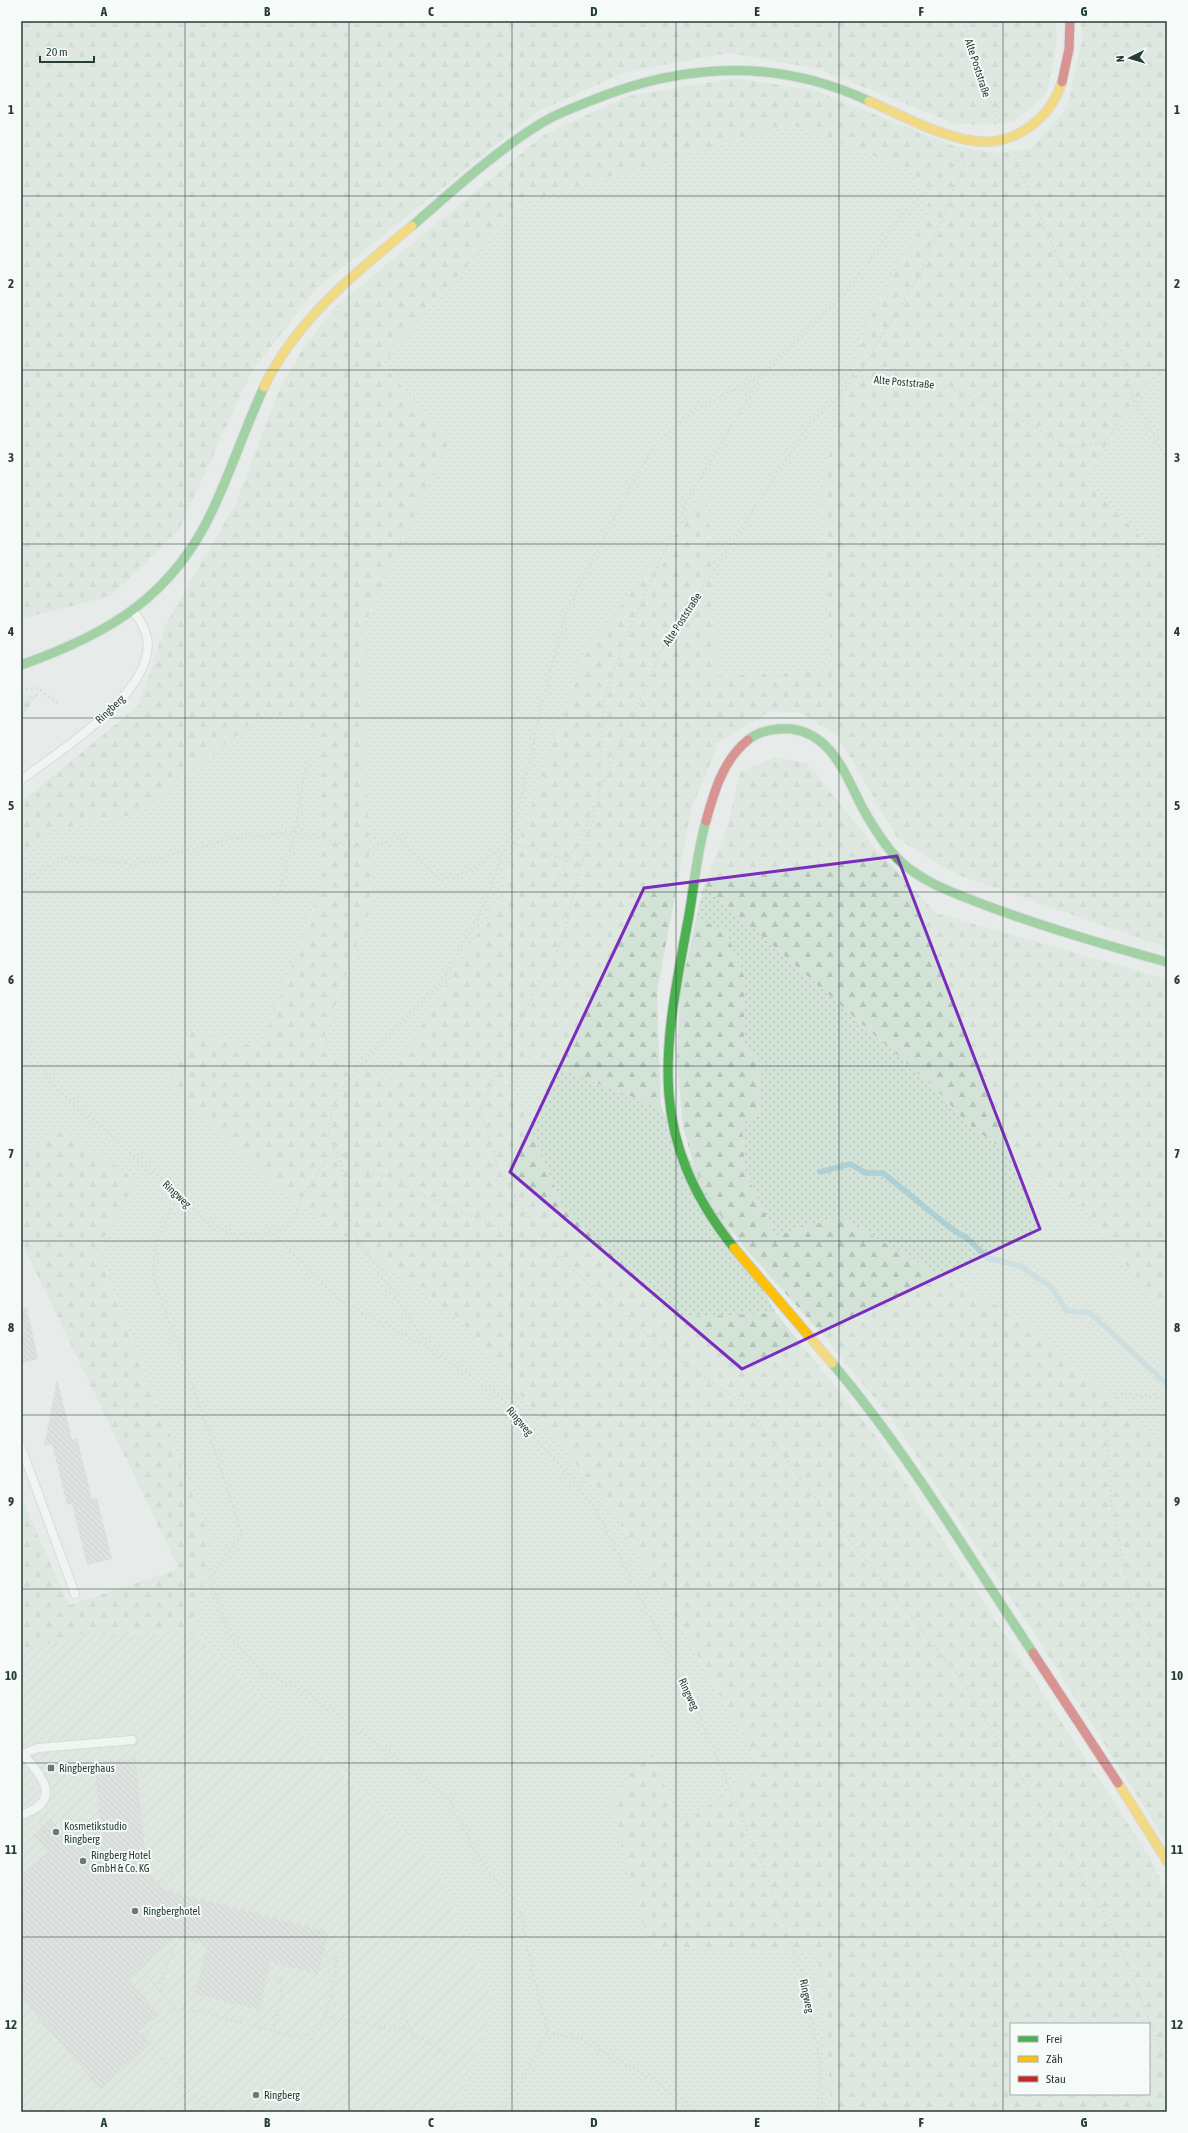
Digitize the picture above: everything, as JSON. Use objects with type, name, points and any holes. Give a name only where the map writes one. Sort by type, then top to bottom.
[{"type":"main road","points":[[21,665],[70,648],[115,625],[133,611],[174,573],[190,553],[205,527],[228,479],[270,376],[285,349],[300,329],[332,296],[394,241],[514,142],[550,119],[593,99],[652,79],[696,70],[728,68],[803,78],[828,84],[931,127],[970,140],[1008,138],[1030,128],[1040,121],[1054,103],[1062,88],[1070,48],[1070,21]]},
{"type":"main road","points":[[1167,962],[1016,918],[942,888],[899,860],[870,820],[840,760],[829,745],[801,730],[783,728],[767,729],[752,735],[738,748],[726,765],[711,802],[701,837],[672,1006],[667,1059],[667,1083],[672,1124],[686,1172],[704,1209],[730,1244],[840,1372],[893,1441],[1074,1714],[1167,1861]]},
{"type":"lane","name":"Ringberg","points":[[21,780],[89,729],[122,699],[140,675],[146,663],[148,638],[143,626],[133,611]]},
{"type":"lane","points":[[21,1446],[75,1594]]},
{"type":"lane","points":[[21,1815],[39,1806],[44,1800],[46,1787],[40,1776],[22,1753],[38,1748],[132,1740]]},
{"type":"path","name":"Alte Poststraße","points":[[558,880],[567,860],[584,832],[599,793],[663,648],[809,425],[856,377],[935,383],[1009,412],[1069,448],[1106,442],[1132,395],[1121,349],[1061,265],[1031,200],[1008,138],[989,101],[984,78],[963,21]]},
{"type":"path","points":[[429,1348],[351,1229],[342,1167],[328,1132],[332,1110],[343,1088],[385,1038],[442,981],[486,902],[519,808],[540,712],[566,612],[628,491],[656,443],[695,410],[762,375],[814,374],[856,377],[920,274],[966,155],[901,216],[845,293],[762,375],[689,497],[627,634],[604,700],[599,793],[562,942],[507,1044],[481,1110],[499,1172],[549,1249],[654,1340],[745,1405],[814,1496],[960,1678],[1110,1922],[1167,2063]]},
{"type":"path","points":[[1132,395],[1167,460]]},
{"type":"path","points":[[21,690],[38,688],[58,704]]},
{"type":"path","points":[[277,901],[295,830],[306,762]]},
{"type":"path","points":[[21,881],[68,856],[135,865],[183,850],[233,839],[295,830],[365,850],[400,838],[440,881],[473,870],[507,841]]},
{"type":"path","points":[[507,841],[567,860]]},
{"type":"path","name":"Ringweg","points":[[21,1042],[64,1095],[178,1194],[207,1222],[234,1235],[286,1231],[295,1218],[300,1200],[334,1150]]},
{"type":"path","points":[[334,1150],[369,1172],[403,1180],[412,1190],[549,1249]]},
{"type":"path","points":[[178,1194],[156,1244],[152,1275],[208,1428],[242,1534],[210,1578],[228,1632],[264,1676],[298,1687],[383,1748],[448,1798],[477,1855],[520,1910],[528,1952],[547,2031],[526,2073],[501,2112]]},
{"type":"path","name":"Ringweg","points":[[272,1233],[336,1298],[429,1348],[497,1394],[593,1504],[691,1697],[770,1881],[805,1983],[820,2064],[822,2112]]},
{"type":"path","points":[[1167,1398],[1116,1393],[1106,1420],[1112,1507],[1133,1610],[1167,1662]]},
{"type":"path","points":[[158,1883],[196,1854],[212,1832]]},
{"type":"path","points":[[158,1989],[175,1945]]},
{"type":"path","points":[[140,1968],[175,2008],[206,2013],[297,2037],[307,2036],[315,2031],[325,2016],[338,1955]]},
{"type":"path","points":[[325,1957],[338,1960]]},
{"type":"path","points":[[274,2031],[284,1986],[275,1974]]},
{"type":"path","points":[[401,2001],[412,2034],[446,2054]]},
{"type":"path","points":[[175,2008],[141,2035],[190,2093],[215,2112]]},
{"type":"path","points":[[325,2016],[396,2030],[409,2026]]},
{"type":"path","points":[[547,2031],[582,2040],[650,2078],[696,2112]]},
{"type":"highlighted area","points":[[897,856],[1040,1229],[742,1369],[510,1172],[644,888]]},
{"type":"green space","points":[[21,21],[1056,21],[1057,39],[1047,93],[1014,122],[988,125],[956,124],[818,69],[729,53],[626,72],[537,112],[315,290],[251,373],[179,530],[111,596],[21,619]]},
{"type":"green space","points":[[1081,21],[1167,21],[1167,377],[1155,373],[1084,478],[1167,564],[1167,948],[955,874],[897,838],[837,735],[801,713],[769,712],[719,743],[691,810],[657,992],[661,1108],[529,1057],[505,1076],[524,1111],[562,1206],[616,1258],[683,1317],[776,1313],[874,1434],[1149,1856],[1167,1893],[1167,2112],[832,2112],[818,1953],[650,1947],[610,1801],[651,1749],[680,1826],[761,1766],[615,1513],[458,1317],[274,1186],[168,1084],[192,1031],[261,1047],[322,885],[321,733],[268,710],[138,814],[47,831],[21,861],[21,802],[139,705],[166,623],[235,505],[279,390],[304,347],[335,307],[545,134],[628,96],[734,78],[814,90],[952,145],[995,153],[1030,149],[1067,108],[1082,40]],"holes":[[[791,124],[912,171],[930,211],[865,326],[820,487],[832,670],[717,676],[707,493],[584,654],[500,898],[388,1081],[320,1049],[371,906],[362,629],[448,441],[382,363],[522,202]]]},
{"type":"green space","points":[[791,124],[912,171],[930,211],[865,326],[820,487],[832,670],[716,676],[707,494],[584,654],[500,898],[388,1082],[320,1050],[371,906],[362,629],[447,441],[382,363],[522,202]]},
{"type":"green space","points":[[1155,373],[1167,377],[1167,564],[1084,478]]},
{"type":"green space","points":[[38,694],[21,719],[21,696]]},
{"type":"green space","points":[[268,710],[321,733],[322,885],[261,1047],[192,1031],[274,1186],[458,1317],[615,1513],[761,1767],[680,1826],[651,1750],[650,1947],[818,1953],[832,2112],[456,2112],[495,2001],[433,1858],[195,1633],[210,1538],[97,1248],[137,1181],[23,1161],[21,1156],[21,861],[47,831],[138,814]]},
{"type":"green space","points":[[775,757],[807,763],[877,850],[936,913],[1167,979],[1167,1322],[1085,1208],[968,1124],[936,1089],[704,885],[728,825],[740,772]]},
{"type":"green space","points":[[704,885],[936,1089],[968,1124],[1085,1208],[1167,1322],[1167,1448],[1027,1322],[926,1267],[840,1217],[775,1236],[745,1171],[742,1124],[759,1111],[762,1066],[744,1046],[745,979],[696,918]]},
{"type":"green space","points":[[696,918],[726,931],[745,979],[744,1046],[762,1066],[759,1111],[742,1125],[745,1171],[775,1236],[840,1217],[926,1267],[1027,1322],[1167,1448],[1167,1843],[1034,1633],[893,1421],[820,1332],[744,1247],[721,1216],[704,1187],[693,1162],[683,1126],[677,1059],[680,995]]},
{"type":"green space","points":[[529,1057],[661,1108],[776,1313],[683,1317],[616,1258],[562,1206],[524,1111],[505,1076]]},
{"type":"green space","points":[[60,1127],[137,1181],[97,1249],[210,1539],[195,1633],[85,1634],[21,1652],[21,1497],[69,1605],[179,1569],[21,1241],[21,1156],[24,1160]]},
{"type":"green space","points":[[195,1633],[433,1858],[495,2001],[456,2112],[21,2112],[21,1652],[85,1634]]},
{"type":"building","points":[[27,1308],[38,1359],[21,1363],[21,1309]]},
{"type":"building","points":[[57,1379],[72,1439],[77,1438],[92,1499],[97,1498],[112,1559],[87,1565],[72,1504],[67,1505],[52,1444],[44,1446]]},
{"type":"building","name":"Ringberghotel","points":[[136,1759],[147,1871],[158,1883],[168,1891],[329,1932],[319,1974],[271,1962],[259,2010],[195,1994],[207,1946],[176,1937],[128,1979],[159,2015],[140,2031],[152,2043],[100,2089],[21,1998],[21,1875],[47,1852],[33,1835],[51,1820],[76,1849],[86,1840],[102,1838],[94,1762]]},
{"type":"waterway","points":[[820,1172],[850,1164],[866,1173],[883,1173],[953,1230],[967,1238],[988,1258],[1022,1267],[1051,1287],[1067,1311],[1089,1312],[1167,1384]]},
{"type":"traffic: fast","points":[[412,226],[490,159],[523,135],[564,111],[625,88],[659,79],[694,73],[730,71],[765,72],[800,78],[834,87],[869,101]]},
{"type":"traffic: fast","points":[[21,665],[83,640],[110,625],[136,608],[159,588],[179,565],[198,538],[214,507],[264,387]]},
{"type":"traffic: fast","points":[[748,740],[755,735],[766,731],[795,729],[809,734],[821,742],[832,753],[840,765],[866,814],[887,847],[907,867],[937,886],[982,904],[1051,928],[1167,962]]},
{"type":"traffic: fast","points":[[706,821],[697,860],[672,1015],[668,1055],[669,1094],[675,1132],[687,1169],[706,1208],[734,1248]]},
{"type":"traffic: fast","points":[[832,1363],[860,1397],[912,1468],[1033,1653]]},
{"type":"traffic: slow","points":[[869,101],[942,133],[968,140],[984,142],[1013,136],[1038,120],[1048,109],[1062,82]]},
{"type":"traffic: slow","points":[[264,387],[277,363],[310,319],[349,279],[412,226]]},
{"type":"traffic: slow","points":[[734,1248],[832,1363]]},
{"type":"traffic: slow","points":[[1118,1783],[1167,1861]]},
{"type":"traffic: jam","points":[[1062,82],[1069,49],[1070,21]]},
{"type":"traffic: jam","points":[[706,821],[716,788],[726,767],[739,748],[748,740]]},
{"type":"traffic: jam","points":[[1033,1653],[1118,1783]]},
{"type":"place","name":"Ringberghaus","points":[[51,1768]]},
{"type":"place","name":"Kosmetikstudio Ringberg","points":[[56,1832]]},
{"type":"place","name":"Ringberg Hotel GmbH & Co. KG","points":[[83,1861]]},
{"type":"place","name":"Ringberghotel","points":[[135,1911]]},
{"type":"place","name":"Ringberg","points":[[256,2095]]}]
